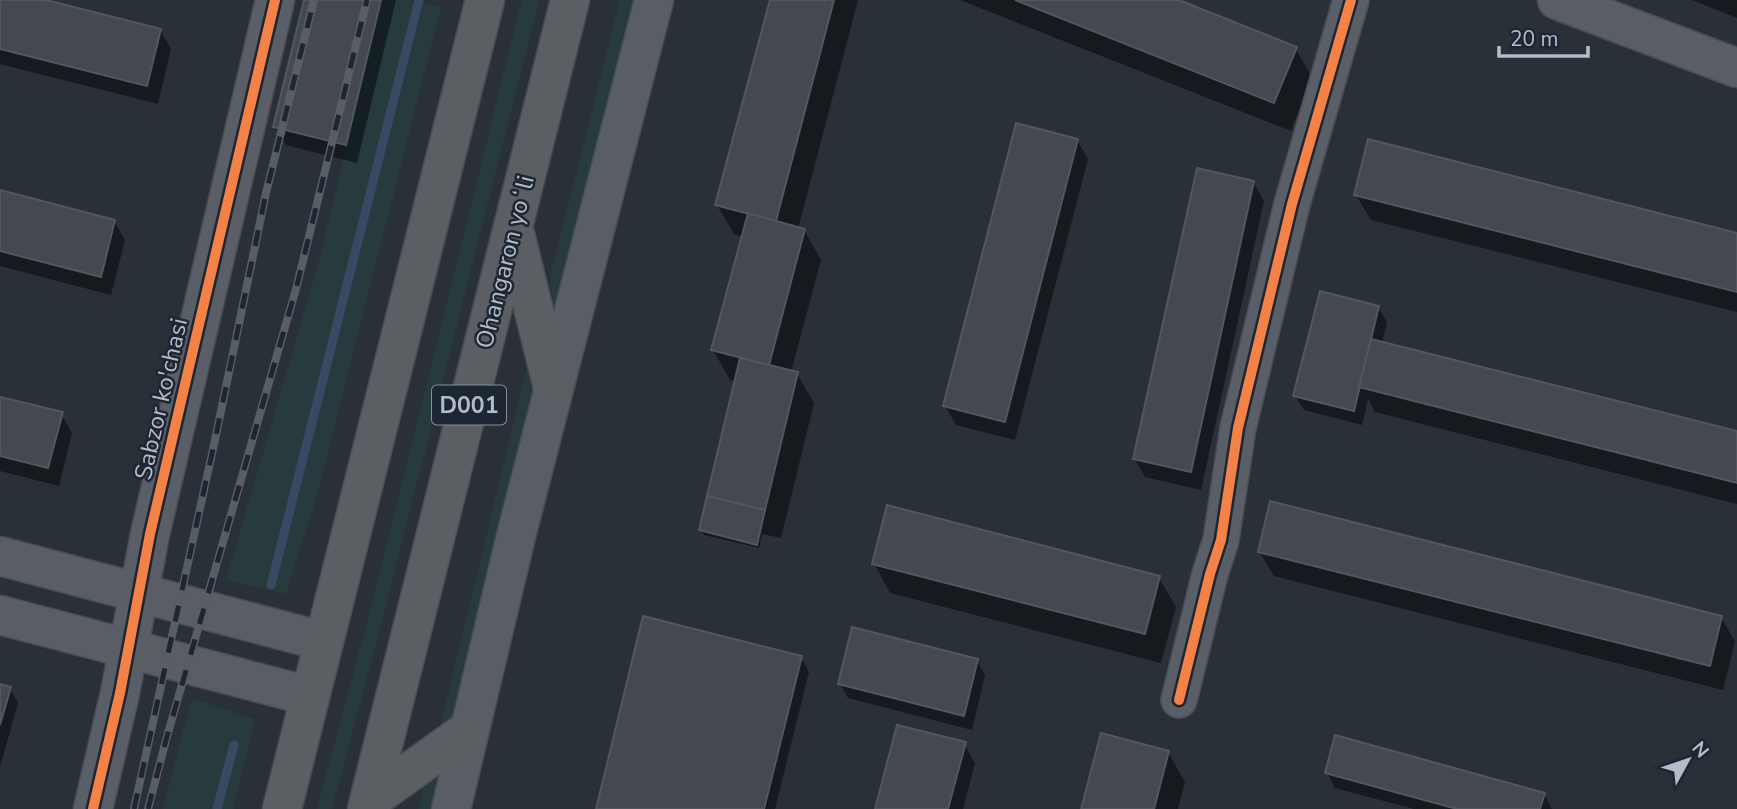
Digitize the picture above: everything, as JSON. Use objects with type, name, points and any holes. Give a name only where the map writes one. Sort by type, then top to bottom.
[{"type":"highway","points":[[282,809],[485,0]]},
{"type":"highway","name":"Ohangaron yoʻli","points":[[368,805],[570,0]]},
{"type":"highway","points":[[514,229],[553,388]]},
{"type":"highway","points":[[368,805],[470,729]]},
{"type":"main road","points":[[451,809],[553,388],[654,0]]},
{"type":"main road","points":[[1557,0],[1737,68]]},
{"type":"main road","points":[[0,556],[322,641]]},
{"type":"main road","points":[[0,615],[309,696]]},
{"type":"street","name":"Sabzor ko'chasi","points":[[93,809],[120,693],[150,534],[275,0]]},
{"type":"street","points":[[1179,700],[1209,574],[1221,541],[1238,428],[1292,204],[1351,0]]},
{"type":"green space","points":[[381,0],[406,0],[441,7],[317,495],[286,594],[226,580],[321,254]]},
{"type":"green space","points":[[522,0],[539,0],[386,606],[332,809],[317,809],[372,604]]},
{"type":"green space","points":[[620,0],[635,0],[557,316],[549,281]]},
{"type":"green space","points":[[527,367],[533,405],[452,728],[438,736]]},
{"type":"green space","points":[[192,698],[255,719],[233,809],[163,809]]},
{"type":"green space","points":[[442,769],[432,809],[418,809],[426,778]]},
{"type":"building","points":[[0,0],[46,0],[161,29],[147,86],[0,49]]},
{"type":"building","points":[[304,0],[381,0],[346,145],[273,127]]},
{"type":"building","points":[[770,0],[834,0],[776,221],[715,205]]},
{"type":"building","points":[[1015,0],[1179,0],[1297,47],[1274,103]]},
{"type":"building","points":[[1016,123],[1078,139],[1005,422],[943,406]]},
{"type":"building","points":[[1368,139],[1737,233],[1737,292],[1354,195]]},
{"type":"building","points":[[1197,168],[1254,181],[1191,472],[1133,459]]},
{"type":"building","points":[[0,190],[115,220],[101,277],[0,251]]},
{"type":"building","points":[[748,213],[805,229],[769,365],[711,350]]},
{"type":"building","points":[[1320,291],[1379,306],[1354,411],[1293,396]]},
{"type":"building","points":[[1371,339],[1737,431],[1737,483],[1359,387]]},
{"type":"building","points":[[740,358],[798,372],[765,510],[707,496]]},
{"type":"building","points":[[0,397],[63,412],[48,468],[0,456]]},
{"type":"building","points":[[707,496],[765,510],[757,545],[699,530]]},
{"type":"building","points":[[1270,501],[1722,616],[1710,666],[1258,552]]},
{"type":"building","points":[[887,505],[1160,576],[1145,634],[872,564]]},
{"type":"building","points":[[643,616],[802,656],[764,809],[596,809]]},
{"type":"building","points":[[852,627],[978,659],[964,716],[838,684]]},
{"type":"building","points":[[0,684],[11,687],[0,725]]},
{"type":"building","points":[[897,725],[966,742],[948,809],[875,809]]},
{"type":"building","points":[[1101,733],[1169,751],[1154,809],[1081,809]]},
{"type":"building","points":[[1335,735],[1545,793],[1540,809],[1457,809],[1325,773]]},
{"type":"waterway","points":[[271,585],[419,0]]},
{"type":"waterway","points":[[217,809],[234,745]]},
{"type":"railway","points":[[134,809],[266,193],[314,0]]},
{"type":"railway","points":[[148,809],[296,289],[367,0]]},
{"type":"cycle path","points":[[93,809],[120,693],[150,534],[275,0]]},
{"type":"cycle path","points":[[1179,700],[1221,540],[1238,428],[1292,204],[1351,0]]}]
